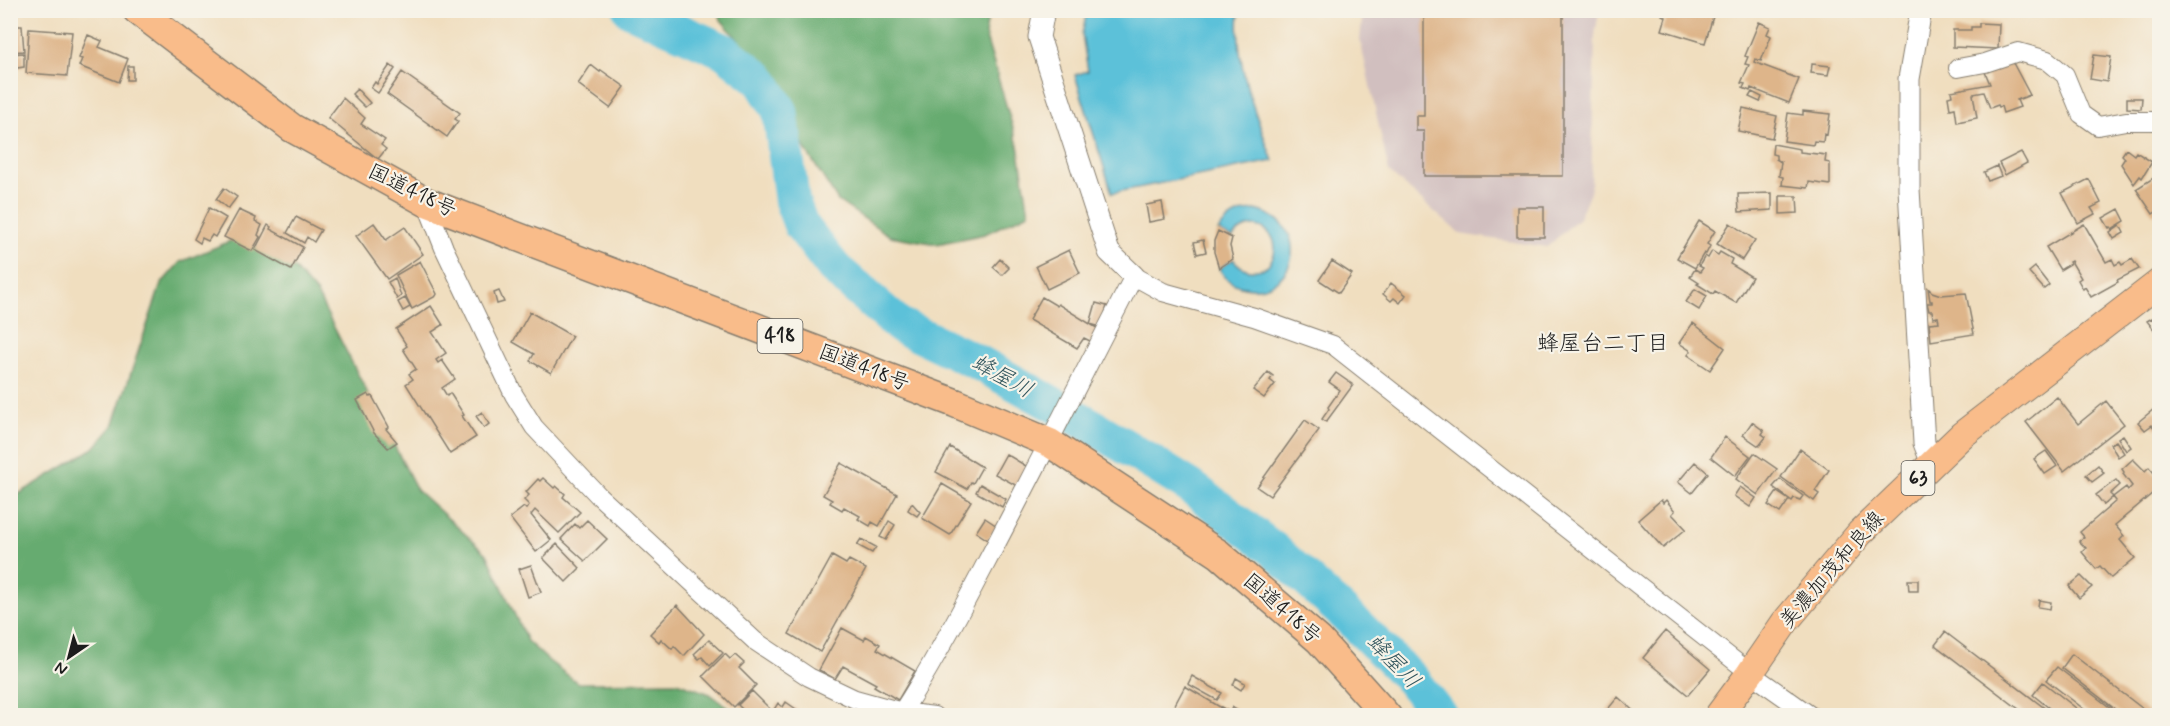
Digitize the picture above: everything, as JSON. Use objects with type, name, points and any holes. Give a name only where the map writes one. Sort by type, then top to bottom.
[{"type":"highway","name":"国道418号","points":[[137,10],[292,128],[426,202],[956,403],[1050,443],[1219,554],[1319,640],[1387,716]]},
{"type":"main road","name":"美濃加茂和良線","points":[[1718,716],[1785,622],[1860,533],[1962,435],[2160,282]]},
{"type":"street","points":[[1044,10],[1038,38],[1108,252],[1134,276],[1162,292],[1254,317],[1333,345],[1750,674],[1811,716]]},
{"type":"street","points":[[1921,10],[1909,79],[1909,189],[1924,443],[1932,464]]},
{"type":"street","points":[[1958,68],[1985,63],[2018,52],[2047,60],[2065,75],[2081,114],[2098,126],[2126,121],[2160,121]]},
{"type":"street","points":[[426,202],[444,248],[514,395],[534,427],[598,495],[755,641],[809,677],[855,699],[902,712],[934,716]]},
{"type":"street","points":[[902,712],[929,670],[1050,443],[1134,276]]},
{"type":"shaded area","points":[[1363,11],[1599,11],[1595,35],[1591,189],[1579,218],[1547,247],[1460,234],[1389,172],[1360,40]]},
{"type":"green space","points":[[719,11],[989,11],[985,34],[1018,145],[1029,213],[985,234],[937,244],[890,236],[838,201],[805,149],[764,70],[721,20]]},
{"type":"green space","points":[[235,239],[266,250],[294,268],[317,294],[417,490],[487,554],[527,641],[578,683],[677,682],[710,694],[738,715],[11,715],[10,516],[17,495],[94,448],[113,426],[161,284],[180,262]]},
{"type":"water","points":[[1098,11],[1239,11],[1240,50],[1247,88],[1273,161],[1112,193],[1075,75],[1088,71],[1082,34],[1086,16]]},
{"type":"water","points":[[1255,210],[1274,217],[1286,229],[1292,243],[1291,258],[1286,271],[1276,281],[1262,287],[1244,287],[1229,281],[1219,268],[1233,259],[1247,270],[1265,268],[1273,258],[1275,248],[1273,239],[1260,227],[1251,226],[1241,230],[1232,238],[1218,231],[1234,216]]},
{"type":"building","points":[[1424,10],[1563,10],[1563,176],[1424,176],[1424,131],[1416,131],[1416,116],[1424,116]]},
{"type":"building","points":[[1663,10],[1715,10],[1705,43],[1662,30],[1666,17],[1662,15]]},
{"type":"building","points":[[1759,22],[1770,27],[1767,34],[1771,36],[1761,61],[1755,59],[1754,62],[1799,79],[1789,103],[1751,88],[1750,91],[1743,88],[1745,84],[1741,83],[1749,65],[1745,64],[1748,57],[1745,56]]},
{"type":"building","points":[[1979,23],[1999,24],[1998,49],[1953,47],[1953,30],[1971,30],[1971,27],[1979,27]]},
{"type":"building","points":[[10,26],[22,26],[24,51],[10,52]]},
{"type":"building","points":[[29,29],[72,32],[67,76],[26,73]]},
{"type":"building","points":[[88,35],[102,41],[99,47],[128,59],[119,82],[79,66],[82,59],[79,58]]},
{"type":"building","points":[[24,53],[24,67],[10,69],[10,54]]},
{"type":"building","points":[[2094,55],[2111,57],[2107,82],[2090,79]]},
{"type":"building","points":[[2013,63],[2030,95],[2017,100],[2020,107],[2003,113],[2001,106],[1990,108],[1984,92],[1973,94],[1977,118],[1957,122],[1955,108],[1950,109],[1948,97],[1952,96],[1951,91],[1990,84],[1985,72]]},
{"type":"building","points":[[1812,64],[1830,66],[1828,75],[1811,73]]},
{"type":"building","points":[[390,65],[395,69],[378,93],[371,88],[375,82],[377,84]]},
{"type":"building","points":[[591,65],[625,87],[610,108],[578,84]]},
{"type":"building","points":[[128,66],[133,66],[133,80],[127,80]]},
{"type":"building","points":[[402,72],[460,113],[455,119],[458,121],[447,137],[387,94]]},
{"type":"building","points":[[357,89],[370,103],[365,107],[352,94]]},
{"type":"building","points":[[1752,92],[1762,97],[1760,102],[1749,97]]},
{"type":"building","points":[[343,98],[365,118],[361,124],[385,140],[381,145],[386,149],[378,159],[328,118]]},
{"type":"building","points":[[2127,98],[2142,98],[2141,109],[2127,108]]},
{"type":"building","points":[[1743,108],[1777,116],[1772,138],[1738,131]]},
{"type":"building","points":[[1803,111],[1830,114],[1827,135],[1824,134],[1823,142],[1814,141],[1813,145],[1784,141],[1788,113],[1803,115]]},
{"type":"building","points":[[1773,144],[1800,149],[1800,152],[1826,155],[1825,162],[1830,163],[1830,185],[1809,182],[1808,188],[1782,185],[1783,177],[1779,176],[1781,162],[1776,159],[1776,155],[1772,154]]},
{"type":"building","points":[[2126,149],[2152,162],[2142,178],[2140,176],[2134,184],[2121,164],[2125,158],[2122,155]]},
{"type":"building","points":[[2021,152],[2027,163],[2005,175],[1999,163]]},
{"type":"building","points":[[1997,166],[2001,176],[1988,181],[1984,172]]},
{"type":"building","points":[[2158,175],[2160,209],[2153,214],[2136,189]]},
{"type":"building","points":[[2089,179],[2101,203],[2091,208],[2095,214],[2078,223],[2062,193]]},
{"type":"building","points":[[224,188],[237,197],[228,209],[216,199]]},
{"type":"building","points":[[1772,193],[1772,210],[1739,212],[1738,194]]},
{"type":"building","points":[[1780,196],[1797,196],[1798,213],[1780,214]]},
{"type":"building","points":[[1162,202],[1165,219],[1149,222],[1146,205]]},
{"type":"building","points":[[1517,207],[1544,207],[1544,237],[1517,237]]},
{"type":"building","points":[[209,208],[226,218],[215,237],[212,235],[208,241],[202,238],[200,243],[194,239]]},
{"type":"building","points":[[2119,209],[2125,221],[2112,229],[2109,228],[2103,218]]},
{"type":"building","points":[[239,210],[256,218],[255,221],[262,225],[258,235],[260,237],[252,251],[224,237]]},
{"type":"building","points":[[296,217],[321,230],[314,242],[307,237],[304,243],[287,233]]},
{"type":"building","points":[[1699,221],[1715,231],[1707,244],[1710,246],[1706,254],[1704,253],[1695,268],[1677,258]]},
{"type":"building","points":[[374,223],[386,240],[405,227],[423,254],[387,279],[356,236]]},
{"type":"building","points":[[1730,223],[1755,240],[1742,260],[1717,244]]},
{"type":"building","points":[[2084,224],[2106,262],[2112,259],[2115,265],[2120,262],[2122,265],[2132,259],[2139,269],[2091,297],[2078,280],[2081,278],[2071,261],[2060,270],[2046,247]]},
{"type":"building","points":[[268,225],[270,229],[303,247],[291,270],[255,250]]},
{"type":"building","points":[[2120,225],[2124,233],[2114,239],[2110,232]]},
{"type":"building","points":[[1218,231],[1232,238],[1230,246],[1233,259],[1219,268],[1214,252],[1214,241]]},
{"type":"building","points":[[1203,240],[1206,252],[1197,254],[1194,242]]},
{"type":"building","points":[[1069,250],[1080,273],[1047,289],[1036,266]]},
{"type":"building","points":[[1712,251],[1718,255],[1720,252],[1732,259],[1730,264],[1752,277],[1736,303],[1715,291],[1713,294],[1690,277],[1695,269],[1700,272],[1703,268],[1699,266],[1705,256],[1708,258]]},
{"type":"building","points":[[1000,259],[1009,268],[1002,275],[993,267]]},
{"type":"building","points":[[420,261],[437,294],[412,309],[396,275]]},
{"type":"building","points":[[1332,261],[1352,274],[1339,293],[1319,280]]},
{"type":"building","points":[[2035,267],[2049,285],[2044,289],[2029,272]]},
{"type":"building","points":[[395,278],[401,296],[397,299],[388,282]]},
{"type":"building","points":[[1391,283],[1406,295],[1400,303],[1394,298],[1391,301],[1383,294]]},
{"type":"building","points":[[1928,288],[1941,295],[1966,293],[1974,334],[1931,341],[1929,323],[1939,322],[1938,317],[1933,318],[1932,311],[1929,311],[1927,303],[1932,303],[1932,301],[1930,301]]},
{"type":"building","points":[[1695,289],[1707,296],[1699,310],[1686,302]]},
{"type":"building","points":[[499,291],[504,302],[497,304],[494,293]]},
{"type":"building","points":[[1042,297],[1057,306],[1058,304],[1100,330],[1092,342],[1084,338],[1077,348],[1029,320]]},
{"type":"building","points":[[405,298],[410,307],[403,311],[398,302]]},
{"type":"building","points":[[1096,303],[1107,306],[1101,327],[1090,324]]},
{"type":"building","points":[[431,306],[443,325],[432,332],[446,353],[436,360],[438,363],[442,360],[455,379],[442,388],[447,396],[450,393],[476,437],[450,454],[406,384],[413,379],[409,374],[416,369],[403,349],[407,346],[396,329]]},
{"type":"building","points":[[530,312],[572,336],[551,373],[530,361],[534,354],[513,342]]},
{"type":"building","points":[[2152,318],[2160,327],[2156,332],[2147,321]]},
{"type":"building","points":[[1693,323],[1725,348],[1710,370],[1688,355],[1691,351],[1679,343]]},
{"type":"building","points":[[1268,372],[1273,376],[1270,380],[1275,384],[1264,398],[1253,390]]},
{"type":"building","points":[[1336,373],[1353,385],[1326,422],[1322,419],[1340,390],[1329,382]]},
{"type":"building","points":[[368,394],[372,396],[389,427],[386,429],[397,442],[388,448],[374,433],[357,400]]},
{"type":"building","points":[[2057,397],[2078,424],[2106,401],[2124,424],[2064,471],[2026,422]]},
{"type":"building","points":[[2154,409],[2160,416],[2160,425],[2155,429],[2152,425],[2145,430],[2138,422]]},
{"type":"building","points":[[482,412],[489,424],[484,428],[476,416]]},
{"type":"building","points":[[1305,420],[1319,430],[1270,496],[1257,487]]},
{"type":"building","points":[[1752,422],[1764,431],[1762,434],[1766,437],[1759,446],[1743,435]]},
{"type":"building","points":[[2123,435],[2131,447],[2126,451],[2118,438]]},
{"type":"building","points":[[1725,437],[1750,456],[1735,476],[1711,457]]},
{"type":"building","points":[[2116,441],[2124,453],[2118,457],[2110,444]]},
{"type":"building","points":[[950,447],[982,467],[967,489],[936,472]]},
{"type":"building","points":[[1800,449],[1829,470],[1815,491],[1819,494],[1814,501],[1781,477]]},
{"type":"building","points":[[2046,451],[2057,466],[2045,474],[2034,459]]},
{"type":"building","points":[[1754,453],[1777,469],[1758,495],[1736,479]]},
{"type":"building","points":[[1006,454],[1026,466],[1025,475],[1019,487],[995,474]]},
{"type":"building","points":[[2133,459],[2145,471],[2149,467],[2160,480],[2160,487],[2115,525],[2124,536],[2120,540],[2135,558],[2111,578],[2100,566],[2096,569],[2082,552],[2086,548],[2079,541],[2084,537],[2080,532],[2116,501],[2113,497],[2126,487],[2128,490],[2132,486],[2122,469]]},
{"type":"building","points":[[1695,462],[1708,473],[1692,493],[1678,482]]},
{"type":"building","points":[[841,463],[897,494],[879,526],[872,522],[870,526],[858,519],[860,516],[844,507],[842,510],[830,503],[832,500],[823,495]]},
{"type":"building","points":[[2098,465],[2104,473],[2092,482],[2086,475]]},
{"type":"building","points":[[543,478],[565,494],[563,497],[580,512],[559,533],[535,510],[531,515],[551,540],[536,552],[510,518],[524,507],[526,509],[529,505],[524,500],[529,495],[526,492],[538,479],[540,481]]},
{"type":"building","points":[[1780,479],[1803,496],[1800,500],[1794,498],[1792,501],[1773,487]]},
{"type":"building","points":[[2116,480],[2120,485],[2110,494],[2113,497],[2104,505],[2096,495]]},
{"type":"building","points":[[942,484],[971,501],[950,535],[922,518]]},
{"type":"building","points":[[980,484],[1006,499],[1002,507],[976,492]]},
{"type":"building","points":[[1740,487],[1756,498],[1750,507],[1734,496]]},
{"type":"building","points":[[1777,492],[1789,500],[1780,513],[1768,505]]},
{"type":"building","points":[[1661,500],[1663,503],[1666,500],[1675,511],[1672,514],[1686,529],[1663,548],[1638,520]]},
{"type":"building","points":[[912,503],[920,512],[917,516],[908,510]]},
{"type":"building","points":[[985,518],[997,526],[988,540],[976,532]]},
{"type":"building","points":[[587,520],[607,539],[585,561],[561,539],[575,524],[579,528]]},
{"type":"building","points":[[889,521],[895,525],[886,540],[880,537]]},
{"type":"building","points":[[861,539],[876,547],[872,553],[857,545]]},
{"type":"building","points":[[557,544],[580,568],[566,582],[543,558]]},
{"type":"building","points":[[832,556],[846,564],[849,560],[866,569],[820,652],[789,634]]},
{"type":"building","points":[[531,565],[541,592],[528,597],[519,569]]},
{"type":"building","points":[[2081,576],[2092,587],[2079,598],[2069,586]]},
{"type":"building","points":[[1908,580],[1918,580],[1918,591],[1909,591]]},
{"type":"building","points":[[2039,600],[2051,602],[2050,609],[2038,607]]},
{"type":"building","points":[[677,605],[704,634],[684,656],[674,646],[672,649],[661,639],[659,642],[650,634]]},
{"type":"building","points":[[842,628],[864,640],[866,636],[880,644],[877,649],[915,671],[898,700],[874,686],[876,684],[843,666],[835,679],[819,670]]},
{"type":"building","points":[[1665,631],[1710,669],[1688,695],[1643,658]]},
{"type":"building","points":[[1945,632],[2055,716],[2028,716],[1935,645]]},
{"type":"building","points":[[709,640],[723,653],[710,666],[702,657],[699,659],[694,654]]},
{"type":"building","points":[[725,654],[730,659],[735,655],[744,663],[739,668],[756,685],[734,707],[703,676]]},
{"type":"building","points":[[2072,654],[2152,716],[2124,716],[2062,668]]},
{"type":"building","points":[[2057,667],[2121,716],[2093,716],[2046,680]]},
{"type":"building","points":[[1192,676],[1222,693],[1217,700],[1188,684]]},
{"type":"building","points":[[1236,678],[1245,683],[1241,690],[1233,685]]},
{"type":"building","points":[[2043,682],[2086,716],[2059,716],[2033,695]]},
{"type":"building","points":[[1185,686],[1220,707],[1215,716],[1177,716],[1171,712]]},
{"type":"building","points":[[752,691],[771,710],[765,716],[749,716],[738,705]]},
{"type":"building","points":[[1618,697],[1639,716],[1602,716]]},
{"type":"building","points":[[786,702],[806,716],[770,716],[778,703],[783,707]]},
{"type":"building","points":[[1221,707],[1230,712],[1232,707],[1246,716],[1216,716]]},
{"type":"waterway","name":"蜂屋川","points":[[631,10],[724,51],[760,79],[780,111],[792,201],[801,225],[834,268],[899,325],[979,363],[1092,426],[1191,487],[1273,549],[1360,628],[1411,679],[1440,716]]},
{"type":"district","name":"蜂屋台二丁目","points":[[1603,344]]}]
